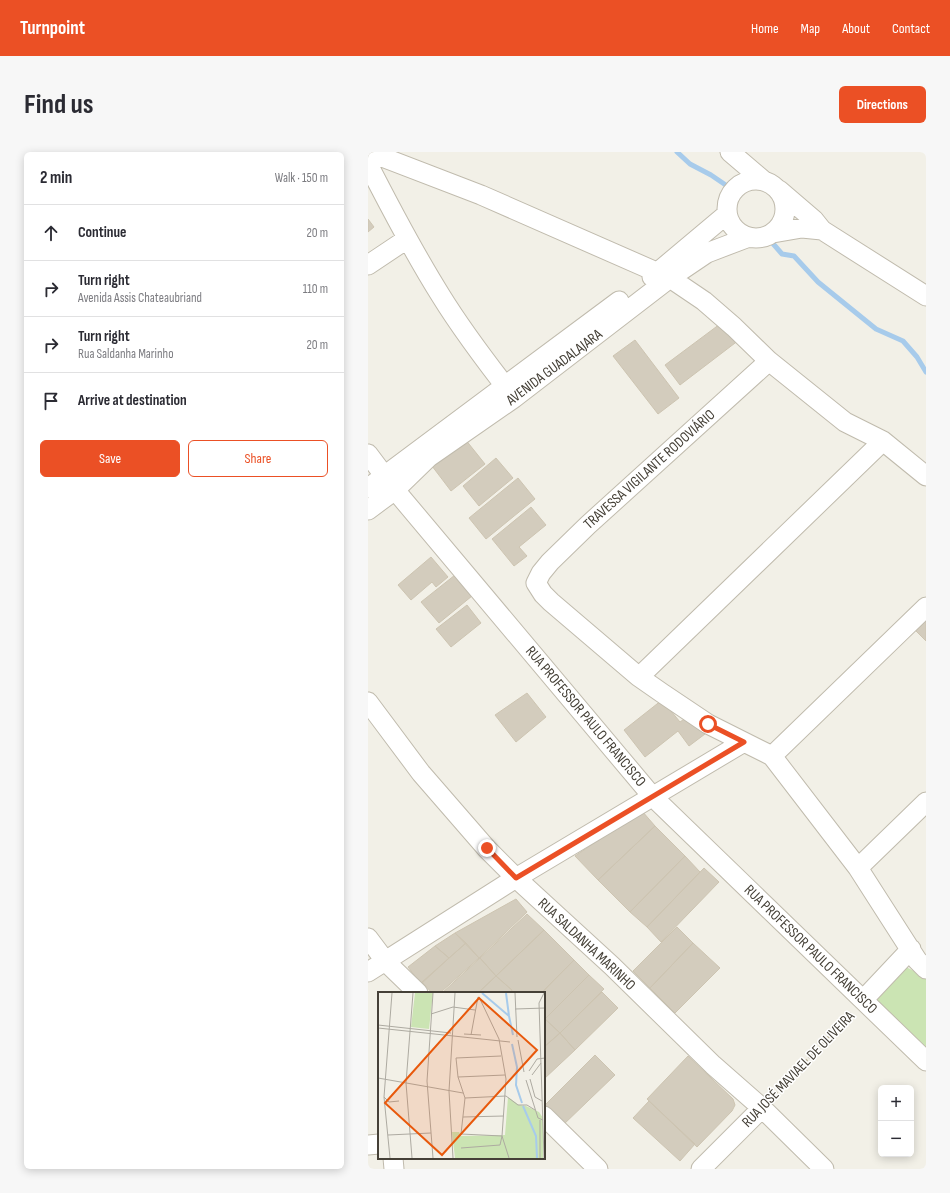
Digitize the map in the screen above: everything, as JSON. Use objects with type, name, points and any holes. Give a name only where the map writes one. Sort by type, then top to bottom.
[{"type":"street","points":[[369,152],[481,195],[664,275],[704,301],[734,327],[769,361],[845,422],[883,441],[926,476]]},
{"type":"street","points":[[729,152],[814,220],[822,230],[926,296]]},
{"type":"street","points":[[729,152],[734,190]]},
{"type":"street","points":[[368,164],[407,239],[441,296],[509,392]]},
{"type":"street","points":[[773,234],[779,228],[783,220],[786,212],[785,204],[771,185],[756,180],[748,181],[740,185],[734,190],[729,198],[727,206],[730,222],[741,234],[757,238],[802,228],[822,230]]},
{"type":"street","points":[[368,510],[390,483],[664,275],[728,214]]},
{"type":"street","points":[[664,275],[708,253],[749,237]]},
{"type":"street","points":[[368,265],[407,239]]},
{"type":"street","name":"TRAVESSA VIGILANTE RODOVIÁRIO","points":[[639,677],[551,602],[543,594],[536,583],[541,573],[550,562],[588,525],[769,361]]},
{"type":"street","points":[[883,441],[639,677],[708,724],[772,756],[858,868],[917,960],[926,970]]},
{"type":"street","name":"RUA PROFESSOR PAULO FRANCISCO","points":[[368,454],[390,483],[652,796],[926,1061]]},
{"type":"street","points":[[368,488],[390,483]]},
{"type":"street","points":[[772,756],[926,606]]},
{"type":"street","name":"RUA SALDANHA MARINHO","points":[[368,702],[421,773],[487,848],[516,878],[612,966],[713,1065],[762,1108],[824,1169]]},
{"type":"street","points":[[368,972],[386,962],[516,878],[744,742]]},
{"type":"street","points":[[858,868],[926,802]]},
{"type":"street","points":[[368,938],[386,962],[417,992]]},
{"type":"street","name":"RUA JOSÉ MAVIAEL DE OLIVEIRA","points":[[863,1000],[911,949]]},
{"type":"street","name":"RUA JOSÉ MAVIAEL DE OLIVEIRA","points":[[700,1169],[762,1108]]},
{"type":"street","points":[[545,1117],[598,1169]]},
{"type":"street","points":[[368,1145],[378,1144]]},
{"type":"street","points":[[392,1159],[394,1169]]},
{"type":"path","name":"RUA JOSÉ MAVIAEL DE OLIVEIRA","points":[[762,1108],[863,1000]]},
{"type":"green space","points":[[906,967],[926,977],[926,1049],[870,999]]},
{"type":"building","points":[[368,219],[374,227],[368,232]]},
{"type":"building","points":[[724,321],[739,340],[680,385],[665,365]]},
{"type":"building","points":[[635,340],[679,398],[658,414],[613,356]]},
{"type":"building","points":[[465,439],[485,464],[451,491],[432,466]]},
{"type":"building","points":[[496,458],[513,478],[479,506],[463,486]]},
{"type":"building","points":[[518,478],[535,499],[486,539],[469,518]]},
{"type":"building","points":[[531,507],[546,525],[519,547],[527,556],[514,566],[492,539]]},
{"type":"building","points":[[431,557],[448,577],[436,587],[432,582],[411,600],[398,585]]},
{"type":"building","points":[[455,575],[472,596],[439,623],[421,602]]},
{"type":"building","points":[[467,605],[481,623],[451,647],[436,629]]},
{"type":"building","points":[[926,612],[926,641],[911,626]]},
{"type":"building","points":[[527,693],[546,717],[516,742],[495,715]]},
{"type":"building","points":[[662,700],[680,722],[690,715],[705,734],[689,746],[678,731],[645,757],[624,730]]},
{"type":"building","points":[[642,811],[655,826],[598,880],[575,856]]},
{"type":"building","points":[[655,826],[685,856],[630,912],[598,880]]},
{"type":"building","points":[[685,856],[700,872],[647,927],[630,912]]},
{"type":"building","points":[[704,868],[719,882],[661,942],[647,927]]},
{"type":"building","points":[[516,899],[527,912],[479,958],[455,933]]},
{"type":"building","points":[[527,914],[544,930],[496,976],[480,958]]},
{"type":"building","points":[[677,927],[693,943],[650,988],[633,971]]},
{"type":"building","points":[[544,930],[574,960],[542,992],[514,992],[496,976]]},
{"type":"building","points":[[455,933],[466,943],[449,958],[435,946]]},
{"type":"building","points":[[466,943],[479,958],[441,992],[431,992],[422,982]]},
{"type":"building","points":[[693,943],[720,968],[675,1013],[650,988]]},
{"type":"building","points":[[435,946],[449,958],[421,984],[408,967]]},
{"type":"building","points":[[480,958],[496,976],[479,992],[443,992]]},
{"type":"building","points":[[574,960],[589,975],[545,1019],[545,992],[543,992]]},
{"type":"building","points":[[589,975],[604,989],[560,1033],[545,1019]]},
{"type":"building","points":[[496,976],[512,990],[510,992],[479,992]]},
{"type":"building","points":[[602,992],[618,1008],[575,1050],[560,1033]]},
{"type":"building","points":[[545,1019],[560,1033],[545,1046]]},
{"type":"building","points":[[560,1033],[575,1050],[545,1078],[545,1046]]},
{"type":"building","points":[[595,1055],[615,1075],[562,1126],[545,1109],[545,1105]]},
{"type":"building","points":[[688,1056],[733,1099],[735,1105],[732,1111],[697,1147],[647,1099]]},
{"type":"building","points":[[649,1101],[695,1144],[680,1161],[633,1118]]},
{"type":"waterway","points":[[677,152],[690,164],[711,175],[733,190]]},
{"type":"waterway","points":[[769,239],[782,254],[794,256],[818,282],[876,329],[903,341],[917,357],[926,372]]},
{"type":"route","points":[[487,848],[516,878],[744,742],[708,724]]}]
